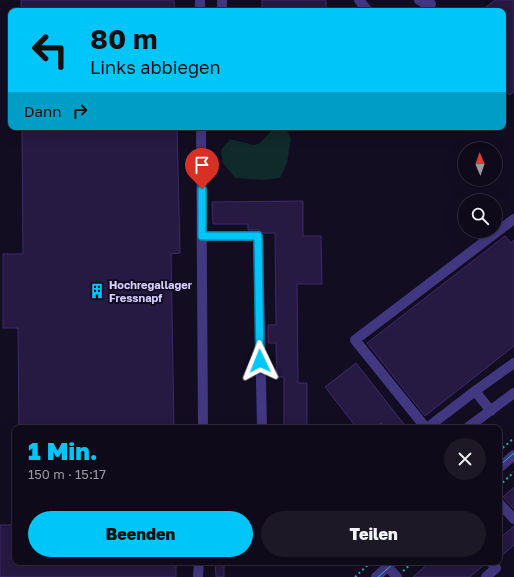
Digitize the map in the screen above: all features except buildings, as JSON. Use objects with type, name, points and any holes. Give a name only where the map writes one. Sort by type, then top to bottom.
[{"type":"street","points":[[359,0],[366,8]]},
{"type":"street","points":[[419,0],[424,3],[431,4]]},
{"type":"street","points":[[201,130],[203,425]]},
{"type":"street","points":[[424,425],[355,340],[514,219]]},
{"type":"street","points":[[202,236],[258,236],[262,425]]},
{"type":"street","points":[[430,425],[514,363]]},
{"type":"street","points":[[475,391],[491,411]]},
{"type":"street","points":[[471,425],[514,393]]},
{"type":"street","points":[[502,465],[514,455]]},
{"type":"street","points":[[502,506],[514,519]]},
{"type":"street","points":[[198,577],[199,565]]},
{"type":"street","points":[[488,576],[496,568],[494,565]]},
{"type":"street","points":[[385,571],[397,577]]},
{"type":"path","points":[[502,448],[514,438]]},
{"type":"path","points":[[502,483],[514,472]]},
{"type":"path","points":[[355,577],[368,565]]},
{"type":"green space","points":[[271,131],[287,131],[291,138],[287,163],[280,178],[263,180],[235,178],[223,163],[221,150],[230,139],[254,145],[260,143]]},
{"type":"tram line","points":[[502,463],[514,453]]},
{"type":"tram line","points":[[378,577],[392,565]]},
{"type":"place","name":"Hochregallager Fressnapf","points":[[97,291]]},
{"type":"route","points":[[202,189],[202,236],[258,236],[260,361]]}]
